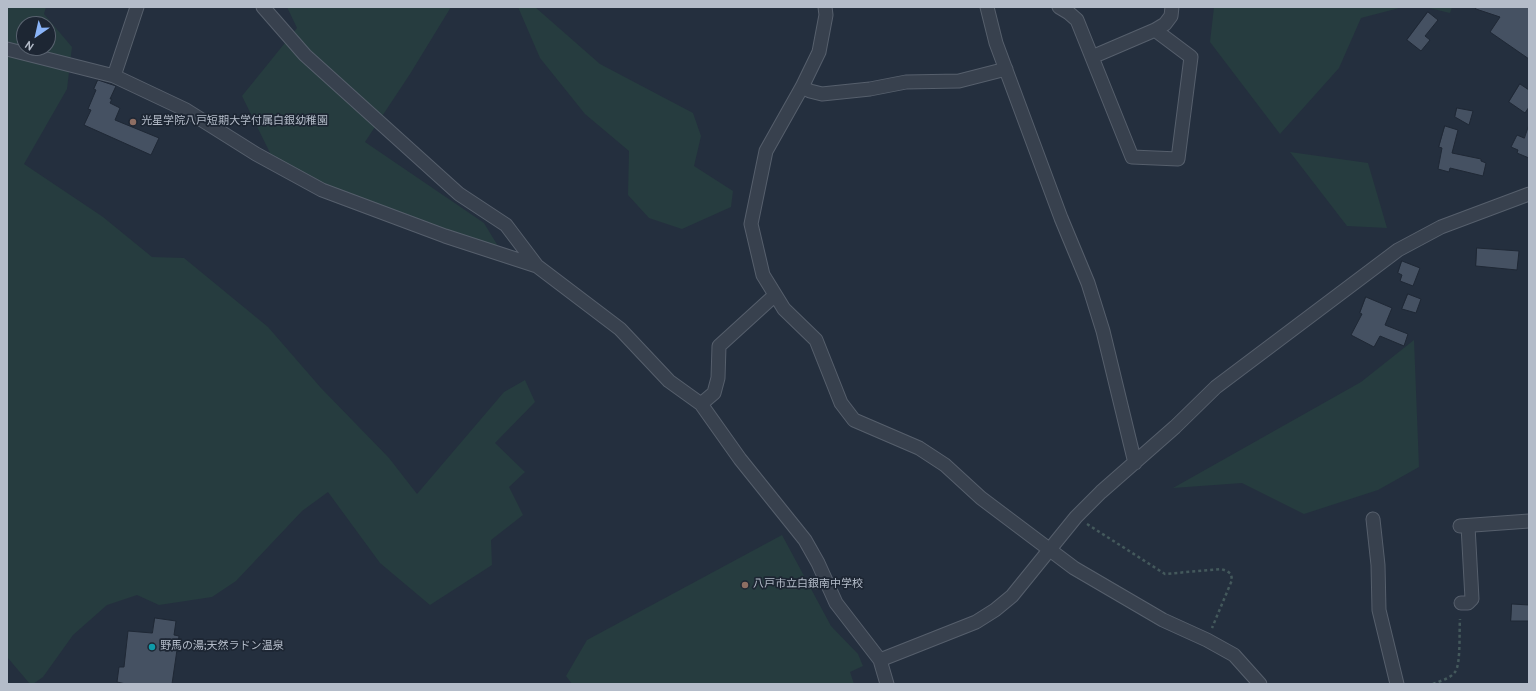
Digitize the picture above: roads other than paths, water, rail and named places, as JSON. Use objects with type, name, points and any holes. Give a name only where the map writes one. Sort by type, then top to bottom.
[{"type":"street","points":[[114,76],[137,7]]},
{"type":"street","points":[[263,7],[305,55],[459,194],[506,225],[537,266],[620,329],[669,381],[701,404],[740,459],[805,540],[818,563],[836,603],[880,660],[887,684]]},
{"type":"street","points":[[825,7],[826,15],[819,52],[802,87],[766,151],[751,224],[763,275],[784,309],[816,340],[841,403],[854,420],[919,448],[945,465],[981,498],[1051,549],[1074,568],[1163,620],[1207,640],[1234,655],[1253,682]]},
{"type":"street","points":[[987,7],[996,43],[1061,218],[1088,283],[1103,331],[1134,463]]},
{"type":"street","points":[[1059,7],[1077,20],[1132,157],[1178,160],[1191,57],[1155,30]]},
{"type":"street","points":[[1092,58],[1166,24],[1171,16],[1172,7]]},
{"type":"street","points":[[7,49],[114,76],[186,110],[256,154],[322,190],[445,236],[537,266]]},
{"type":"street","points":[[802,87],[822,94],[870,90],[906,82],[959,81],[1006,70]]},
{"type":"street","points":[[880,660],[976,622],[995,610],[1012,596],[1076,517],[1101,492],[1175,427],[1216,387],[1398,250],[1441,227],[1529,194]]},
{"type":"street","points":[[701,404],[714,393],[718,378],[719,346],[775,295]]},
{"type":"street","points":[[1373,518],[1378,565],[1379,610],[1397,684]]},
{"type":"street","points":[[1460,603],[1468,602],[1472,599],[1464,526],[1529,520]]},
{"type":"place","name":"光星学院八戸短期大学付属白銀幼稚園","points":[[133,122]]},
{"type":"place","name":"八戸市立白銀南中学校","points":[[745,585]]},
{"type":"place","name":"野馬の湯;天然ラドン温泉","points":[[152,647]]}]
